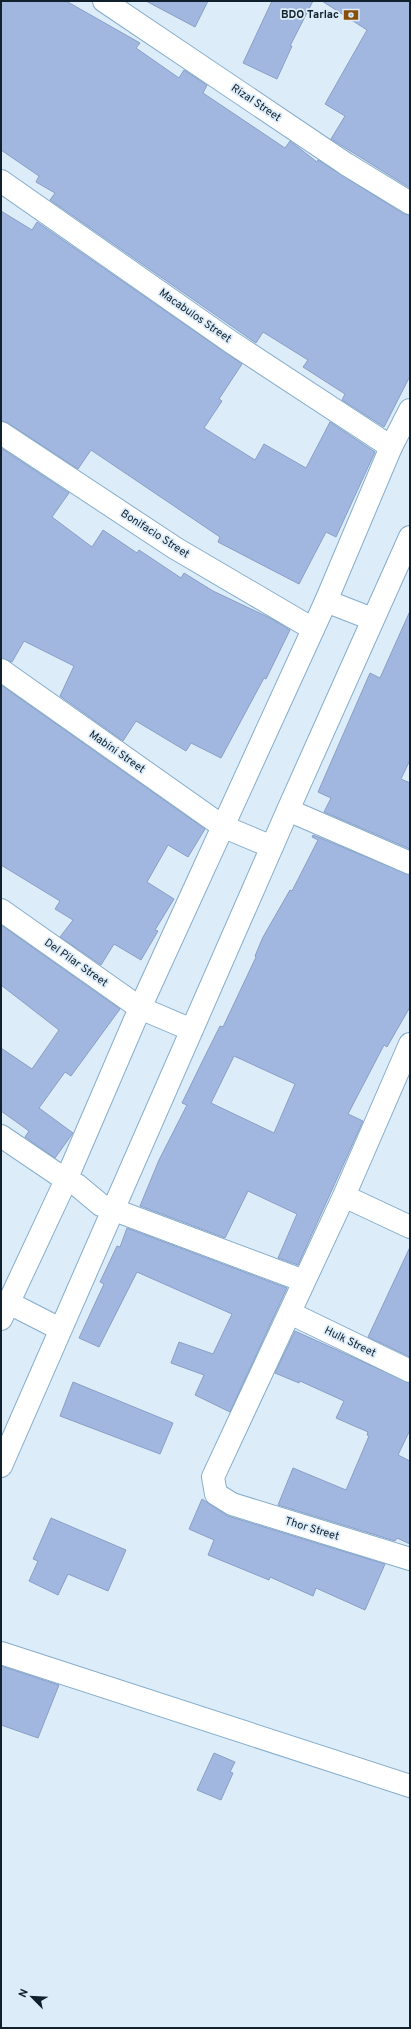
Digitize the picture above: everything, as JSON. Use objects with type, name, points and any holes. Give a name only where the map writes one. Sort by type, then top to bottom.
[{"type":"street","name":"Rizal Street","points":[[104,1],[346,164],[410,203]]},
{"type":"street","name":"Macabulos Street","points":[[1,181],[231,342],[391,447]]},
{"type":"street","points":[[55,1326],[9,1310],[72,1183],[146,1011],[228,828],[313,628],[332,603],[391,447],[410,410]]},
{"type":"street","name":"Bonifacio Street","points":[[1,433],[175,548],[313,628]]},
{"type":"street","points":[[1,1466],[55,1326],[106,1207],[187,1029],[267,846],[288,810],[369,618],[410,537]]},
{"type":"street","points":[[332,603],[369,618]]},
{"type":"street","name":"Mabini Street","points":[[1,670],[228,828],[267,846]]},
{"type":"street","points":[[288,810],[410,863]]},
{"type":"street","name":"Del Pilar Street","points":[[1,910],[146,1011],[187,1029]]},
{"type":"street","points":[[290,1313],[344,1196],[403,1080],[410,1044]]},
{"type":"street","points":[[1,1136],[106,1207],[215,1246],[304,1281]]},
{"type":"street","points":[[344,1196],[410,1227]]},
{"type":"street","name":"Hulk Street","points":[[290,1313],[410,1371]]},
{"type":"street","name":"Thor Street","points":[[290,1313],[213,1477],[216,1494],[232,1504],[410,1559]]},
{"type":"street","points":[[1,1653],[410,1786]]},
{"type":"building","points":[[1,1],[66,1],[140,43],[136,48],[179,78],[184,70],[207,85],[203,93],[285,148],[290,141],[317,162],[318,160],[404,214],[410,215],[410,376],[384,427],[342,400],[345,394],[303,367],[308,360],[263,332],[256,343],[50,200],[55,193],[36,182],[39,176],[1,150]]},
{"type":"building","points":[[146,1],[208,1],[195,27]]},
{"type":"building","points":[[272,1],[313,1],[290,46],[292,46],[277,79],[243,63]]},
{"type":"building","points":[[322,1],[410,1],[410,188],[331,139],[345,116],[325,104],[367,30]]},
{"type":"building","points":[[1,211],[32,230],[37,222],[242,364],[219,399],[222,401],[204,428],[255,460],[264,444],[306,468],[330,422],[375,452],[336,537],[326,532],[299,584],[218,542],[220,537],[91,450],[78,469],[8,423],[1,421]]},
{"type":"building","points":[[1,448],[69,493],[52,517],[92,547],[103,530],[137,553],[139,550],[181,578],[184,573],[213,591],[270,618],[290,630],[266,679],[264,678],[221,758],[191,743],[186,751],[136,721],[123,741],[60,696],[74,666],[24,641],[12,662],[1,658]]},
{"type":"building","points":[[410,611],[410,760],[401,779],[410,783],[410,849],[324,812],[331,798],[318,792],[370,673],[380,678]]},
{"type":"building","points":[[1,685],[205,829],[188,857],[168,845],[147,882],[174,899],[155,930],[158,931],[141,960],[114,944],[101,965],[60,937],[73,920],[55,909],[60,901],[1,865]]},
{"type":"building","points":[[313,835],[410,875],[410,1007],[387,1047],[384,1045],[348,1114],[363,1121],[298,1265],[278,1258],[297,1214],[248,1191],[225,1238],[140,1206],[159,1160],[187,1105],[182,1103],[220,1026],[223,1027],[256,957],[255,956],[263,937],[290,890],[292,891],[318,840],[312,837]],"holes":[[[234,1056],[295,1084],[274,1133],[211,1103]]]},
{"type":"building","points":[[1,925],[120,1009],[71,1076],[65,1072],[39,1108],[73,1133],[55,1158],[25,1137],[29,1131],[1,1111],[1,1048],[32,1069],[59,1030],[1,985]]},
{"type":"building","points":[[127,1228],[287,1288],[230,1412],[195,1395],[204,1375],[171,1363],[179,1342],[213,1354],[232,1314],[137,1272],[99,1347],[79,1338],[104,1284],[100,1282],[117,1246],[120,1247]]},
{"type":"building","points":[[410,1247],[410,1357],[368,1337]]},
{"type":"building","points":[[295,1331],[410,1383],[410,1430],[398,1455],[410,1461],[410,1544],[397,1538],[395,1541],[278,1505],[293,1468],[346,1490],[369,1436],[367,1435],[368,1432],[336,1418],[344,1401],[300,1381],[299,1383],[275,1373]]},
{"type":"building","points":[[73,1382],[173,1423],[160,1454],[60,1416]]},
{"type":"building","points":[[202,1499],[228,1516],[385,1564],[365,1610],[316,1588],[313,1596],[270,1577],[269,1580],[208,1555],[214,1540],[189,1529]]},
{"type":"building","points":[[51,1518],[126,1550],[108,1591],[68,1574],[58,1595],[29,1581],[38,1561],[33,1559]]},
{"type":"building","points":[[1,1666],[59,1685],[38,1738],[1,1725]]},
{"type":"building","points":[[214,1753],[235,1762],[230,1772],[233,1773],[221,1800],[197,1790]]},
{"type":"place","name":"BDO Tarlac","points":[[351,15]]}]
